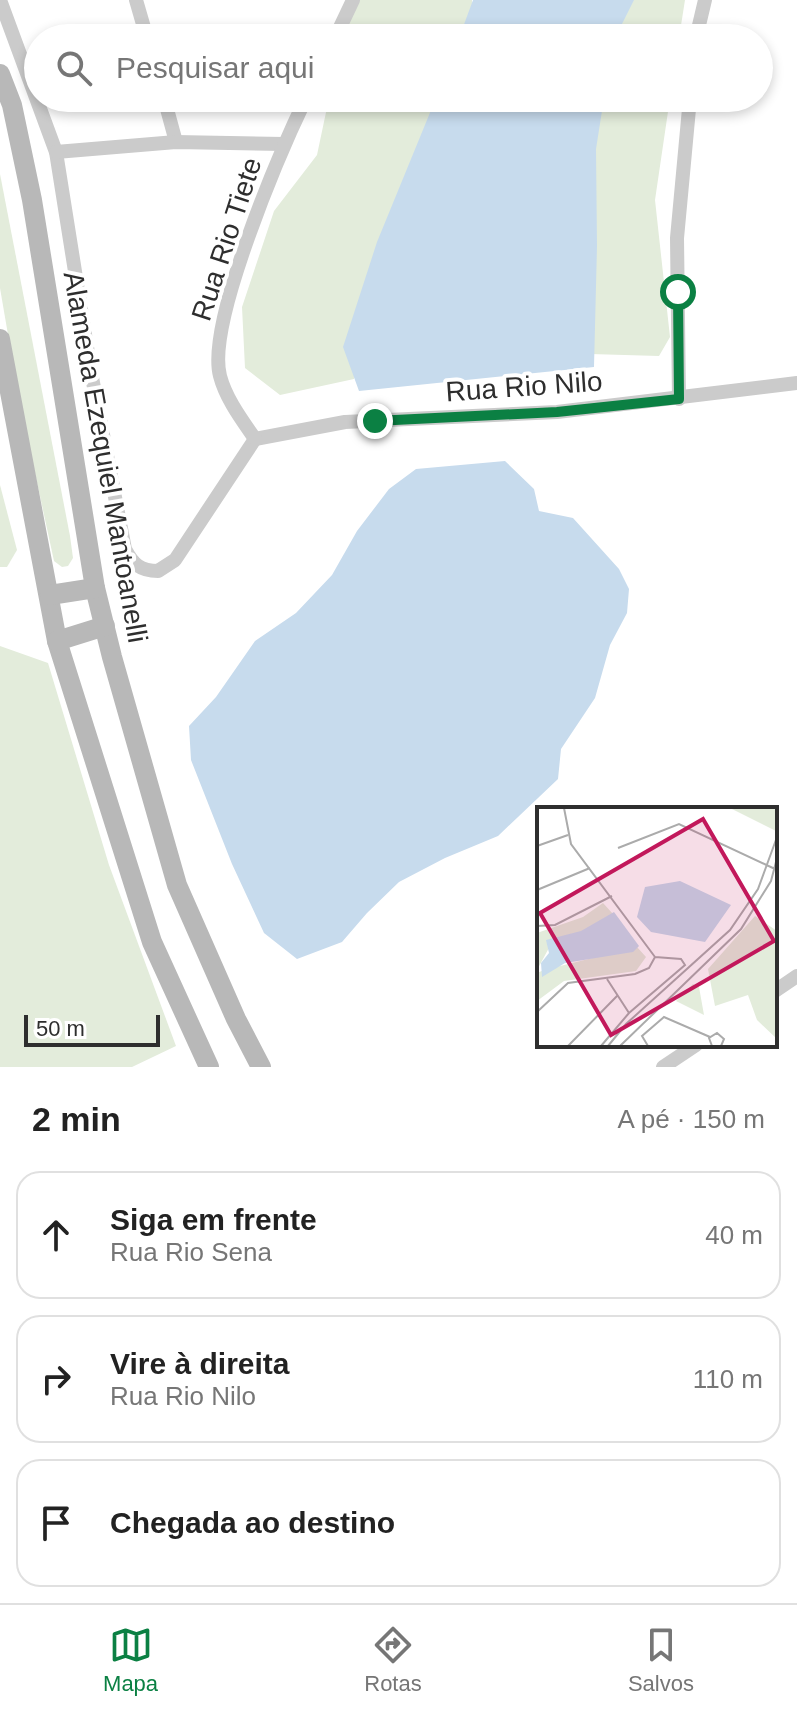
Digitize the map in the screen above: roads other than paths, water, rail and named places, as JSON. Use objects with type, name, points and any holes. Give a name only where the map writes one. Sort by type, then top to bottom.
[{"type":"main road","name":"Alameda Ezequiel Mantoanelli","points":[[0,74],[12,105],[32,200],[95,588],[177,885],[236,1019],[261,1067]]},
{"type":"main road","points":[[0,339],[57,641],[152,942],[209,1067]]},
{"type":"main road","points":[[50,595],[95,588]]},
{"type":"main road","points":[[57,641],[105,626]]},
{"type":"street","points":[[0,0],[24,65]]},
{"type":"street","points":[[136,0],[143,24]]},
{"type":"street","points":[[342,24],[353,0]]},
{"type":"street","points":[[699,24],[705,0]]},
{"type":"street","points":[[41,112],[56,152],[91,372],[125,549],[132,562],[148,571],[158,571],[175,560],[255,439]]},
{"type":"street","points":[[168,112],[176,142]]},
{"type":"street","name":"Rua Rio Tiete","points":[[255,439],[234,409],[219,375],[218,354],[235,281],[284,144],[299,112]]},
{"type":"street","points":[[679,399],[677,238],[689,112]]},
{"type":"street","points":[[56,152],[176,142],[284,144]]},
{"type":"street","name":"Rua Rio Nilo","points":[[255,439],[345,422],[557,412],[797,383]]},
{"type":"street","points":[[777,990],[797,976]]},
{"type":"street","points":[[663,1067],[693,1047]]},
{"type":"water","points":[[473,0],[634,0],[622,24],[464,24]]},
{"type":"water","points":[[430,112],[602,112],[596,149],[594,367],[359,391],[343,347],[377,242]]},
{"type":"water","points":[[505,461],[534,489],[539,511],[573,518],[619,569],[629,589],[627,613],[610,645],[595,698],[561,749],[558,779],[498,836],[399,882],[342,942],[297,959],[264,933],[232,864],[191,760],[189,726],[216,697],[255,641],[296,613],[332,575],[357,531],[389,489],[416,469]]}]
